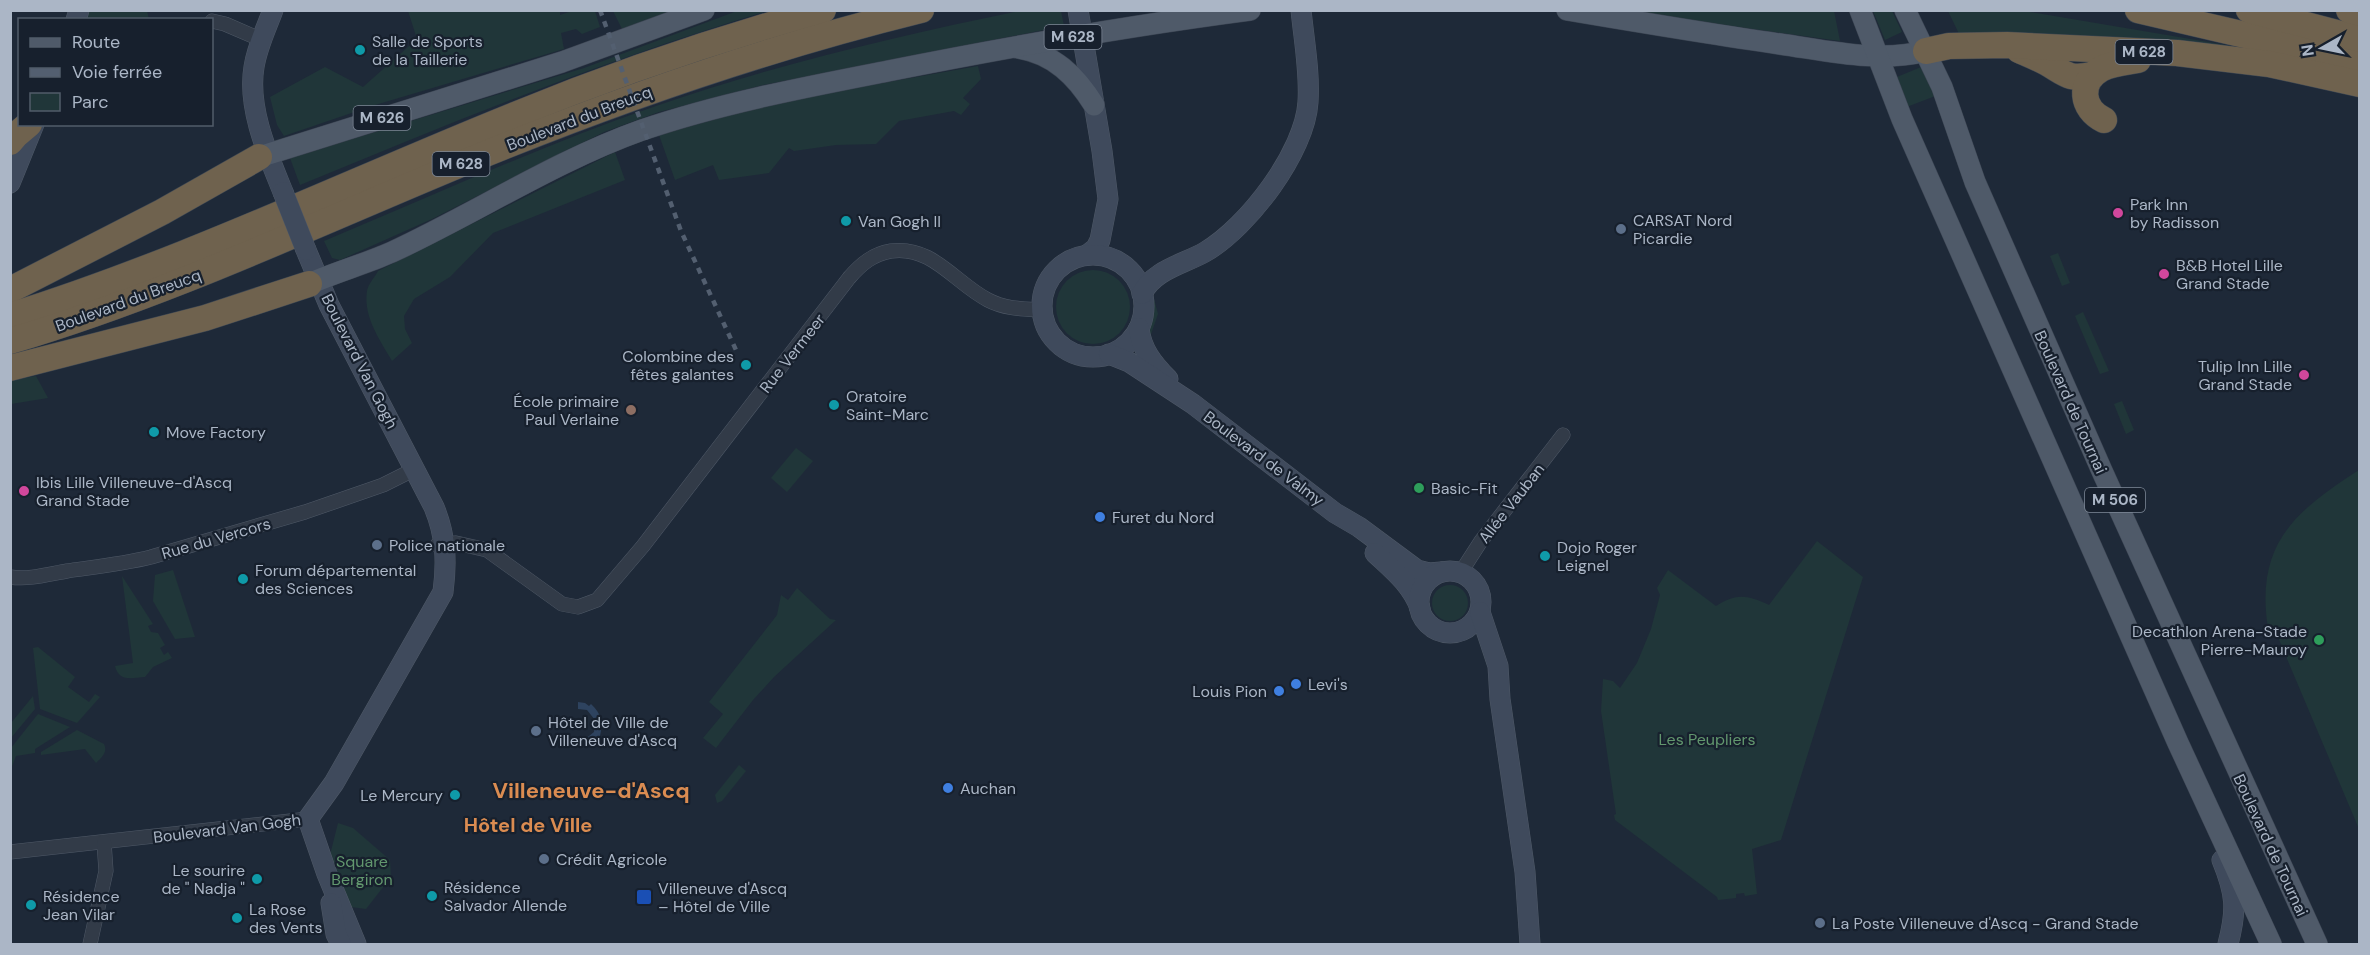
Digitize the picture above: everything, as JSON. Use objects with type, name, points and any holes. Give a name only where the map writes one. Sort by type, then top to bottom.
[{"type":"highway","name":"Boulevard du Breucq","points":[[10,316],[88,291],[168,260],[549,101],[685,52],[823,10]]},
{"type":"highway","name":"Boulevard du Breucq","points":[[10,341],[92,316],[152,293],[476,158],[631,97],[761,54],[921,10]]},
{"type":"highway","name":"M 628","points":[[2138,10],[2360,65]]},
{"type":"highway","points":[[2249,10],[2360,39]]},
{"type":"highway","points":[[2349,10],[2360,13]]},
{"type":"highway","points":[[2007,45],[2071,78],[2092,75],[2105,67],[2118,63],[2177,53]]},
{"type":"highway","name":"M 628","points":[[1926,51],[1948,46],[2007,45],[2177,53],[2269,64],[2360,84]]},
{"type":"highway","points":[[2055,70],[2064,86],[2075,116],[2098,125],[2094,114],[2085,102],[2086,86],[2092,75]]},
{"type":"highway","points":[[10,142],[27,126]]},
{"type":"highway","points":[[10,290],[162,212],[264,155]]},
{"type":"highway","points":[[10,368],[205,318],[314,282]]},
{"type":"main road","name":"M 626","points":[[264,155],[551,66],[640,36],[704,10]]},
{"type":"main road","name":"M 628","points":[[314,282],[393,251],[597,149],[665,123],[843,80],[1006,48],[1250,10]]},
{"type":"main road","points":[[1567,10],[1712,35],[1877,57],[1897,57],[1926,51]]},
{"type":"main road","name":"M 506","points":[[1860,10],[1906,130],[2178,743],[2271,945]]},
{"type":"main road","name":"M 506","points":[[1905,10],[1926,51]]},
{"type":"main road","points":[[1006,48],[1030,50],[1055,61],[1077,81],[1094,105]]},
{"type":"main road","name":"Boulevard de Tournai","points":[[1926,51],[1947,99],[1979,192],[2106,482],[2317,945]]},
{"type":"main road","name":"M 506","points":[[2306,920],[2306,945]]},
{"type":"street","name":"Boulevard Van Gogh","points":[[10,852],[308,819],[334,783],[433,609],[440,544],[410,471],[356,382],[277,194],[264,155],[253,89],[254,66],[273,10]]},
{"type":"street","points":[[1078,10],[1108,199],[1100,240],[1094,250],[1067,262],[1052,276],[1045,289],[1042,310],[1048,329],[1063,347],[1085,356],[1109,354],[1129,342],[1139,328],[1143,311],[1142,294],[1137,280],[1122,264],[1102,256],[1087,255]]},
{"type":"street","points":[[1142,294],[1146,286],[1156,277],[1206,252],[1230,234],[1250,213],[1290,159],[1303,127],[1308,102],[1301,10]]},
{"type":"street","points":[[213,21],[261,40]]},
{"type":"street","points":[[10,183],[33,126]]},
{"type":"street","name":"Rue Vermeer","points":[[440,544],[468,544],[487,550],[562,604],[578,607],[597,600],[644,546],[849,278],[865,262],[887,252],[916,252],[938,263],[978,295],[995,304],[1042,310]]},
{"type":"street","name":"Boulevard de Valmy","points":[[1139,328],[1147,354],[1193,404]]},
{"type":"street","name":"Boulevard de Valmy","points":[[1109,354],[1130,362],[1193,404],[1335,513],[1405,582],[1413,592],[1420,608]]},
{"type":"street","name":"Allée Vauban","points":[[1461,572],[1481,541],[1563,435]]},
{"type":"street","name":"Rue du Vercors","points":[[10,577],[45,575],[151,557],[305,512],[383,485],[410,471]]},
{"type":"street","name":"Boulevard de Valmy","points":[[1335,513],[1359,527],[1417,570],[1430,573],[1441,572]]},
{"type":"street","points":[[1480,612],[1470,626],[1459,632],[1447,633],[1434,628],[1424,618],[1420,608],[1422,588],[1428,580],[1441,572],[1453,570],[1472,579],[1479,590],[1480,612],[1496,658],[1525,872],[1530,945]]},
{"type":"street","points":[[1459,632],[1476,642],[1484,652],[1500,699]]},
{"type":"street","name":"M 506","points":[[2178,743],[2198,806],[2233,887],[2235,916],[2228,945]]},
{"type":"street","points":[[308,819],[327,874],[356,945]]},
{"type":"street","points":[[90,945],[106,871],[104,842]]},
{"type":"street","points":[[1525,872],[1544,945]]},
{"type":"street","points":[[327,874],[336,934],[341,945]]},
{"type":"green space","points":[[90,10],[147,11],[149,18],[86,18]]},
{"type":"green space","points":[[408,11],[560,11],[560,15],[572,11],[595,11],[600,27],[582,34],[576,29],[561,33],[564,49],[375,105],[284,136],[277,125],[270,97],[325,67],[363,87],[417,39]]},
{"type":"green space","points":[[613,11],[674,11],[622,29]]},
{"type":"green space","points":[[737,11],[767,11],[590,70],[473,114],[300,185],[290,158],[584,68]]},
{"type":"green space","points":[[1019,11],[1061,11],[1064,26],[763,85],[659,112],[604,132],[432,219],[340,260],[332,258],[324,241],[572,137],[700,91],[836,52]]},
{"type":"green space","points":[[1623,11],[1834,11],[1840,41]]},
{"type":"green space","points":[[1873,11],[1892,11],[1902,32],[1885,40]]},
{"type":"green space","points":[[1948,11],[2024,11],[2238,47],[2240,52],[1961,38]]},
{"type":"green space","points":[[1926,65],[1938,95],[1904,108],[1892,79]]},
{"type":"green space","points":[[978,66],[981,79],[963,98],[970,104],[961,115],[954,111],[899,121],[876,144],[836,145],[794,151],[789,148],[769,173],[719,180],[713,165],[675,180],[659,135],[776,102]]},
{"type":"green space","points":[[615,152],[625,180],[493,233],[450,277],[414,299],[404,316],[405,329],[412,343],[392,361],[370,319],[366,301],[370,283],[378,271]]},
{"type":"green space","points":[[2058,253],[2070,283],[2062,286],[2050,256]]},
{"type":"green space","points":[[1086,270],[1100,270],[1114,276],[1124,286],[1130,300],[1130,314],[1124,328],[1114,338],[1100,344],[1086,344],[1072,338],[1062,328],[1056,314],[1056,300],[1062,286],[1072,276]]},
{"type":"green space","points":[[1154,299],[1158,314],[1149,340],[1147,325]]},
{"type":"green space","points":[[2083,312],[2109,371],[2100,374],[2075,316]]},
{"type":"green space","points":[[36,376],[48,398],[11,404],[11,380]]},
{"type":"green space","points":[[2122,401],[2134,430],[2126,434],[2114,404]]},
{"type":"green space","points":[[796,448],[813,461],[787,492],[771,478]]},
{"type":"green space","name":"Decathlon Arena-Stade Pierre-Mauroy","points":[[2359,470],[2359,829],[2274,628],[2268,629],[2266,599],[2268,574],[2274,552],[2284,533],[2298,516],[2336,485]]},
{"type":"green space","name":"Les Peupliers","points":[[1817,541],[1863,577],[1781,840],[1752,849],[1757,894],[1745,896],[1744,893],[1736,894],[1736,898],[1718,900],[1615,820],[1601,711],[1603,679],[1613,681],[1620,688],[1637,663],[1651,629],[1660,595],[1657,588],[1668,570],[1716,606],[1736,597],[1748,597],[1769,605]]},
{"type":"green space","points":[[173,570],[195,637],[175,639],[153,601],[155,575]]},
{"type":"green space","points":[[122,576],[153,624],[148,626],[151,632],[158,633],[165,645],[160,648],[164,655],[168,652],[172,658],[153,667],[145,677],[123,677],[119,675],[115,666],[133,663]]},
{"type":"green space","points":[[1450,585],[1463,590],[1468,603],[1463,616],[1450,621],[1437,616],[1432,603],[1437,590]]},
{"type":"green space","points":[[797,588],[830,619],[836,620],[774,677],[716,748],[703,738],[723,714],[709,702],[777,615],[781,595],[788,600]]},
{"type":"green space","points":[[38,647],[75,677],[68,687],[89,702],[95,694],[100,697],[77,723],[40,709],[33,648]]},
{"type":"green space","points":[[33,696],[35,709],[11,738],[11,723]]},
{"type":"green space","points":[[38,714],[70,727],[35,749],[35,753],[16,756],[11,769],[11,748]]},
{"type":"green space","points":[[77,730],[104,744],[105,752],[96,763],[85,749],[41,755],[41,752]]},
{"type":"green space","points":[[739,765],[746,771],[722,801],[717,803],[715,795]]},
{"type":"green space","name":"Square Bergiron","points":[[338,823],[353,828],[390,860],[391,877],[366,909],[351,907],[330,855]]},
{"type":"water","points":[[578,702],[589,706],[591,704],[597,711],[601,723],[600,736],[584,747],[583,741],[594,732],[595,720],[587,710],[578,709]]},
{"type":"railway","points":[[600,10],[681,231],[736,350]]},
{"type":"place","name":"Salle de Sports de la Taillerie","points":[[360,50]]},
{"type":"place","name":"Park Inn by Radisson","points":[[2118,213]]},
{"type":"place","name":"Van Gogh II","points":[[846,221]]},
{"type":"place","name":"CARSAT Nord Picardie","points":[[1621,229]]},
{"type":"place","name":"B&B Hotel Lille Grand Stade","points":[[2164,274]]},
{"type":"place","name":"Colombine des fêtes galantes","points":[[746,365]]},
{"type":"place","name":"Tulip Inn Lille Grand Stade","points":[[2304,375]]},
{"type":"place","name":"Oratoire Saint-Marc","points":[[834,405]]},
{"type":"place","name":"École primaire Paul Verlaine","points":[[631,410]]},
{"type":"place","name":"Move Factory","points":[[154,432]]},
{"type":"place","name":"Basic-Fit","points":[[1419,488]]},
{"type":"place","name":"Ibis Lille Villeneuve-d'Ascq Grand Stade","points":[[24,491]]},
{"type":"place","name":"Furet du Nord","points":[[1100,517]]},
{"type":"place","name":"Police nationale","points":[[377,545]]},
{"type":"place","name":"Dojo Roger Leignel","points":[[1545,556]]},
{"type":"place","name":"Forum départemental des Sciences","points":[[243,579]]},
{"type":"place","name":"Decathlon Arena-Stade Pierre-Mauroy","points":[[2319,640]]},
{"type":"place","name":"Levi's","points":[[1296,684]]},
{"type":"place","name":"Louis Pion","points":[[1279,691]]},
{"type":"place","name":"Hôtel de Ville de Villeneuve d'Ascq","points":[[536,731]]},
{"type":"place","name":"Auchan","points":[[948,788]]},
{"type":"place","name":"Le Mercury","points":[[455,795]]},
{"type":"place","name":"Crédit Agricole","points":[[544,859]]},
{"type":"place","name":"Le sourire de \" Nadja \"","points":[[257,879]]},
{"type":"place","name":"Résidence Salvador Allende","points":[[432,896]]},
{"type":"place","name":"Villeneuve d'Ascq – Hôtel de Ville","points":[[644,897]]},
{"type":"place","name":"Résidence Jean Vilar","points":[[31,905]]},
{"type":"place","name":"La Rose des Vents","points":[[237,918]]},
{"type":"place","name":"La Poste Villeneuve d'Ascq - Grand Stade","points":[[1820,923]]},
{"type":"district","name":"Villeneuve-d'Ascq","points":[[591,790]]},
{"type":"district","name":"Hôtel de Ville","points":[[528,825]]}]
